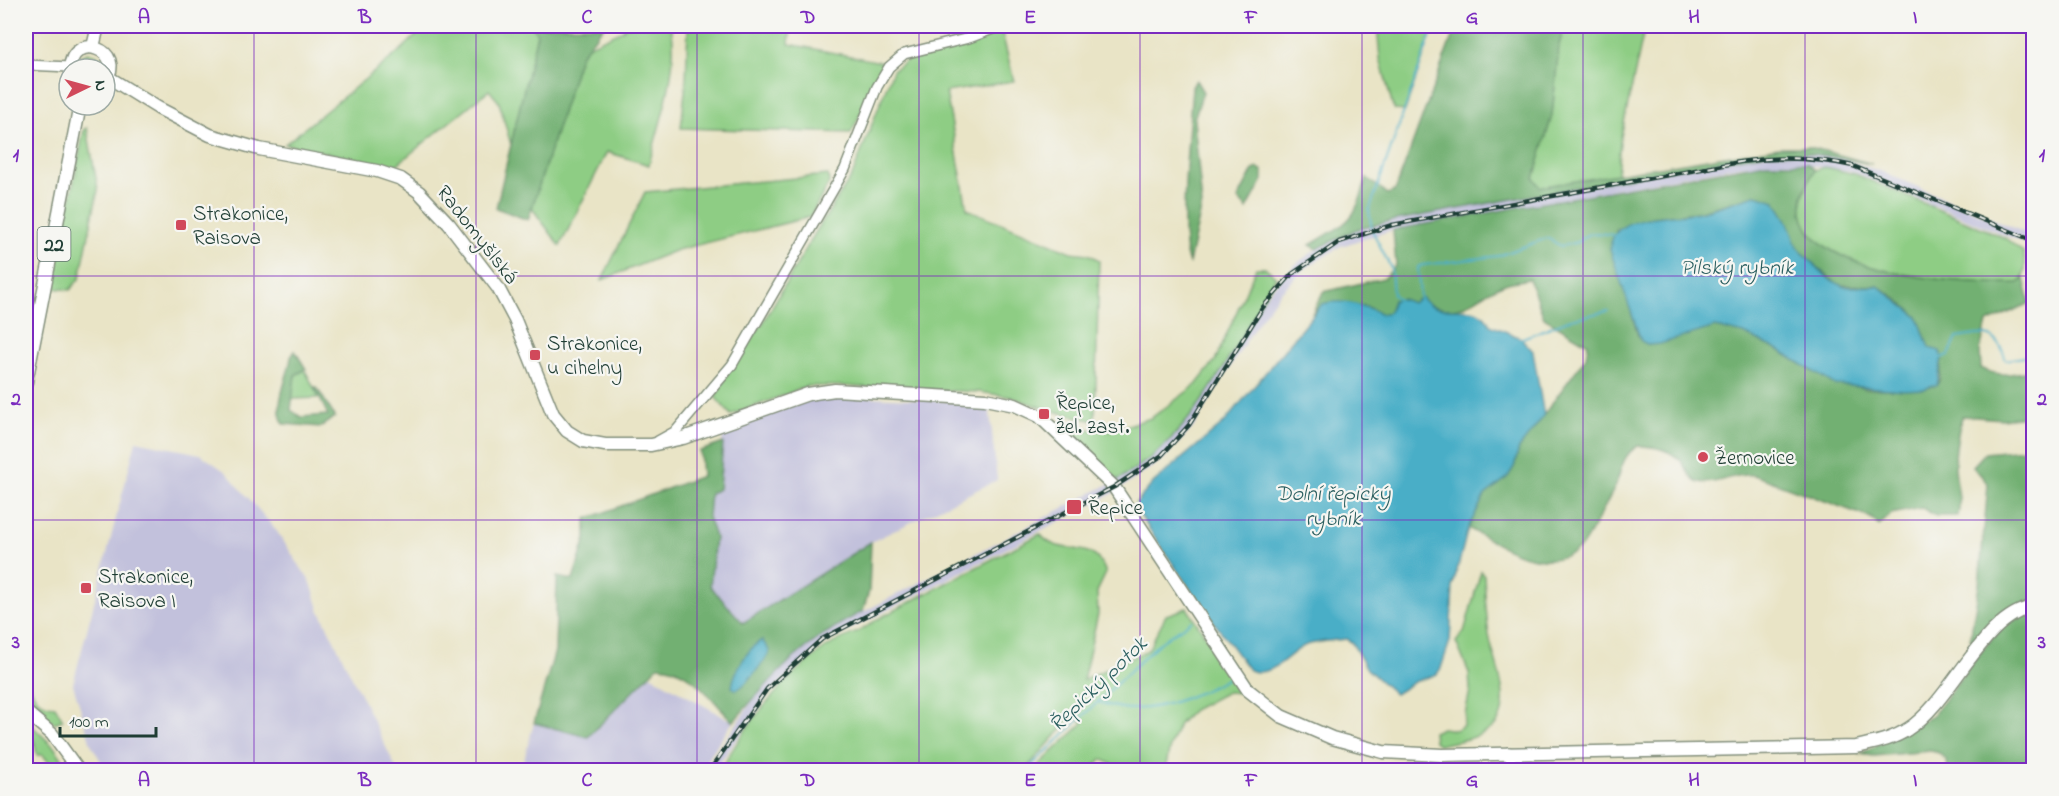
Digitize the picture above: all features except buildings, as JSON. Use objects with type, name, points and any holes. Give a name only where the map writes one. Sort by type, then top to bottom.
[{"type":"main road","points":[[93,47],[98,26]]},
{"type":"main road","points":[[75,57],[77,52],[93,47],[102,51],[107,57]]},
{"type":"main road","name":"Radomyšlská","points":[[117,85],[187,125],[222,140],[377,171],[409,183],[449,224],[498,288],[515,320],[553,414],[560,424],[575,436],[594,444],[651,445],[683,438],[820,391],[1002,401],[1039,416],[1105,478],[1248,690],[1281,717],[1302,728],[1383,752],[1442,755],[1856,747],[1879,742],[1907,730],[1929,712],[1982,643],[2005,618],[2019,610],[2034,607]]},
{"type":"main road","name":"22","points":[[26,382],[78,117]]},
{"type":"main road","points":[[26,712],[52,734],[78,771]]},
{"type":"street","points":[[651,445],[676,431],[732,365],[845,169],[877,87],[889,67],[904,54],[969,38],[1001,26]]},
{"type":"street","points":[[30,65],[57,67]]},
{"type":"street","points":[[1509,752],[1512,771]]},
{"type":"shaded area","points":[[1787,152],[1830,156],[1880,171],[2033,236],[2033,247],[1852,171],[1787,162],[1740,166],[1393,230],[1341,246],[1303,270],[1279,294],[1253,330],[1193,428],[1164,459],[1116,492],[824,643],[770,692],[715,770],[704,770],[763,686],[819,635],[1111,483],[1158,452],[1185,422],[1245,325],[1272,288],[1297,263],[1317,249],[1355,230],[1391,221],[1739,157]]},
{"type":"shaded area","points":[[831,395],[989,403],[997,480],[871,542],[744,623],[710,586],[715,537],[708,517],[710,493],[719,489],[723,430],[807,399]]},
{"type":"shaded area","points":[[136,441],[200,454],[226,472],[276,530],[311,583],[319,609],[397,770],[106,770],[91,744],[73,684]]},
{"type":"shaded area","points":[[650,675],[733,722],[700,770],[521,770],[534,723],[588,737]]},
{"type":"green space","points":[[426,26],[429,26],[435,33],[448,26],[533,26],[537,34],[511,145],[499,102],[489,90],[394,167],[285,144],[400,51]]},
{"type":"green space","points":[[533,26],[604,26],[580,56],[528,220],[496,208],[537,34]]},
{"type":"green space","points":[[626,26],[671,26],[673,61],[671,78],[649,165],[607,152],[560,246],[532,208],[580,56],[588,46],[623,30]]},
{"type":"green space","points":[[688,26],[791,26],[789,44],[886,63],[851,133],[681,128],[686,82]]},
{"type":"green space","points":[[1377,26],[1434,26],[1405,111],[1395,110],[1392,104],[1380,58]]},
{"type":"green space","points":[[1456,26],[1564,26],[1559,45],[1552,115],[1534,178],[1540,187],[1779,147],[1810,147],[1872,164],[1808,153],[1765,153],[1391,221],[1355,230],[1317,249],[1310,245],[1348,220],[1358,205],[1367,178],[1387,194],[1395,191]]},
{"type":"green space","points":[[1564,26],[1645,26],[1620,141],[1617,175],[1540,187],[1534,178],[1552,115],[1559,45]]},
{"type":"green space","points":[[1001,29],[1014,81],[946,92],[967,209],[1071,252],[1088,254],[1099,260],[1095,421],[1049,410],[1011,397],[979,392],[840,386],[808,386],[731,415],[715,397],[732,365],[762,324],[817,230],[852,176],[893,70],[914,56],[971,44]]},
{"type":"green space","points":[[89,53],[99,57],[80,57]]},
{"type":"green space","points":[[1196,80],[1203,92],[1194,119],[1202,205],[1189,263],[1184,231],[1184,206],[1192,87]]},
{"type":"green space","points":[[87,128],[98,190],[80,278],[70,290],[53,288],[84,129]]},
{"type":"green space","points":[[1766,163],[1807,163],[1815,170],[1802,205],[1810,232],[1834,252],[1870,266],[1911,276],[1991,283],[2019,283],[2024,278],[2030,303],[1987,323],[1980,350],[1981,368],[2001,374],[2033,370],[2033,415],[2002,419],[1962,416],[1955,458],[1958,516],[1936,516],[1922,508],[1891,514],[1879,526],[1871,518],[1754,475],[1699,482],[1688,473],[1681,461],[1667,451],[1638,446],[1628,454],[1611,494],[1579,549],[1565,556],[1551,559],[1536,559],[1522,555],[1468,528],[1485,495],[1507,478],[1514,467],[1519,448],[1586,357],[1588,344],[1544,318],[1529,279],[1505,284],[1455,309],[1433,306],[1419,299],[1412,303],[1402,299],[1389,312],[1382,314],[1366,306],[1322,304],[1312,314],[1323,292],[1384,278],[1396,265],[1393,230]],"holes":[[[1756,195],[1779,206],[1797,247],[1838,285],[1878,286],[1918,317],[1929,348],[1940,351],[1942,357],[1940,379],[1937,385],[1924,389],[1865,389],[1812,371],[1779,350],[1744,334],[1715,327],[1638,336],[1622,280],[1610,249],[1617,229],[1653,217],[1698,212]]]},
{"type":"green space","points":[[1825,167],[1855,174],[2005,238],[2023,252],[2025,269],[2022,280],[2019,283],[1991,283],[1911,276],[1870,266],[1834,252],[1810,232],[1802,205],[1815,170]]},
{"type":"green space","points":[[1258,168],[1263,171],[1263,180],[1247,209],[1238,199],[1253,170]]},
{"type":"green space","points":[[828,175],[829,183],[810,217],[677,250],[602,280],[645,192]]},
{"type":"green space","points":[[1256,268],[1266,268],[1276,277],[1208,393],[1175,435],[1152,457],[1118,480],[1074,435],[1073,429],[1112,430],[1151,418],[1196,385],[1215,361]]},
{"type":"green space","points":[[295,351],[306,369],[295,375],[291,410],[301,417],[328,415],[314,387],[317,388],[335,417],[321,427],[284,424],[281,417],[280,400],[291,357]]},
{"type":"green space","points":[[305,370],[319,398],[292,399],[295,375]]},
{"type":"green space","points":[[723,443],[719,489],[710,493],[708,517],[715,537],[710,586],[743,623],[871,542],[869,591],[863,611],[806,647],[778,673],[733,722],[690,678],[669,667],[658,666],[588,737],[534,723],[555,651],[557,577],[573,580],[586,538],[586,519],[702,476],[700,451]]},
{"type":"green space","points":[[2033,448],[2033,602],[2009,611],[1978,639],[1970,640],[1979,585],[1988,484],[1973,466],[1985,453]]},
{"type":"green space","points":[[1040,534],[1048,542],[1057,546],[1085,551],[1093,555],[1100,561],[1106,573],[1097,592],[1098,614],[1083,680],[1148,650],[1166,615],[1187,608],[1243,693],[1227,692],[1193,710],[1179,724],[1170,746],[1165,770],[1115,770],[1114,765],[1101,759],[1091,770],[1034,770],[1083,723],[1076,713],[1025,770],[721,770],[753,720],[780,688],[809,660],[837,641]]},
{"type":"green space","points":[[1481,571],[1484,575],[1489,635],[1501,683],[1503,709],[1499,719],[1486,732],[1439,745],[1434,741],[1433,732],[1442,728],[1456,730],[1463,725],[1470,690],[1469,673],[1456,642],[1464,632]]},
{"type":"green space","points":[[2033,612],[2033,770],[1948,770],[1947,761],[1939,753],[1931,751],[1874,756],[1860,754],[1932,716],[1985,646],[2008,622]]},
{"type":"green space","points":[[26,679],[37,698],[55,706],[63,720],[54,723],[26,702]]},
{"type":"green space","points":[[26,720],[54,747],[68,767],[55,770],[43,755],[37,755],[34,741],[26,734]]},
{"type":"green space","points":[[1404,761],[1489,770],[1398,770],[1398,765]]},
{"type":"water","name":"Pilský rybník","points":[[1756,195],[1775,201],[1787,220],[1797,247],[1829,279],[1845,287],[1878,286],[1918,317],[1929,348],[1940,351],[1942,358],[1937,385],[1924,389],[1905,390],[1835,385],[1779,350],[1744,334],[1715,327],[1660,344],[1649,345],[1641,341],[1610,250],[1613,237],[1631,222],[1659,216],[1699,212]]},
{"type":"water","name":"Dolní řepický rybník","points":[[1421,297],[1438,308],[1476,311],[1484,316],[1490,325],[1521,338],[1533,351],[1544,416],[1519,448],[1514,467],[1507,478],[1485,495],[1468,528],[1453,586],[1450,641],[1441,668],[1437,674],[1414,682],[1395,694],[1367,669],[1352,643],[1347,639],[1304,646],[1272,669],[1257,672],[1249,670],[1137,511],[1136,503],[1154,482],[1224,423],[1322,304],[1353,303],[1382,314],[1389,312],[1393,300],[1402,299],[1412,303]]},
{"type":"water","points":[[762,640],[769,650],[768,654],[756,672],[736,690],[732,687],[739,667],[752,648]]},
{"type":"waterway","points":[[1399,301],[1393,294],[1391,268],[1372,230],[1369,211],[1434,26]]},
{"type":"waterway","points":[[1420,299],[1418,267],[1423,265],[1498,256],[1547,238],[1561,246],[1578,242],[1590,234],[1613,235]]},
{"type":"waterway","name":"Řepický potok","points":[[1520,339],[1571,319],[1608,311]]},
{"type":"waterway","name":"Řepický potok","points":[[1941,358],[1949,355],[1957,338],[1975,335],[1989,336],[1994,339],[2006,360],[2034,355]]},
{"type":"waterway","name":"Řepický potok","points":[[2034,336],[2030,338],[2034,348]]},
{"type":"waterway","name":"Řepický potok","points":[[1027,770],[1157,645],[1191,621]]},
{"type":"waterway","points":[[1098,702],[1130,709],[1160,706],[1199,693],[1233,675]]},
{"type":"railway","points":[[710,770],[767,689],[822,639],[1114,487],[1161,456],[1189,425],[1263,307],[1292,274],[1339,242],[1392,225],[1740,162],[1783,158],[1810,159],[1853,166],[2034,241]]},
{"type":"place","name":"Strakonice, Raisova","points":[[181,225]]},
{"type":"place","name":"Strakonice, u cihelny","points":[[535,355]]},
{"type":"place","name":"Řepice, žel. zast.","points":[[1044,414]]},
{"type":"place","name":"Žernovice","points":[[1703,457]]},
{"type":"place","name":"Řepice","points":[[1074,507]]},
{"type":"place","name":"Strakonice, Raisova I","points":[[86,588]]}]
